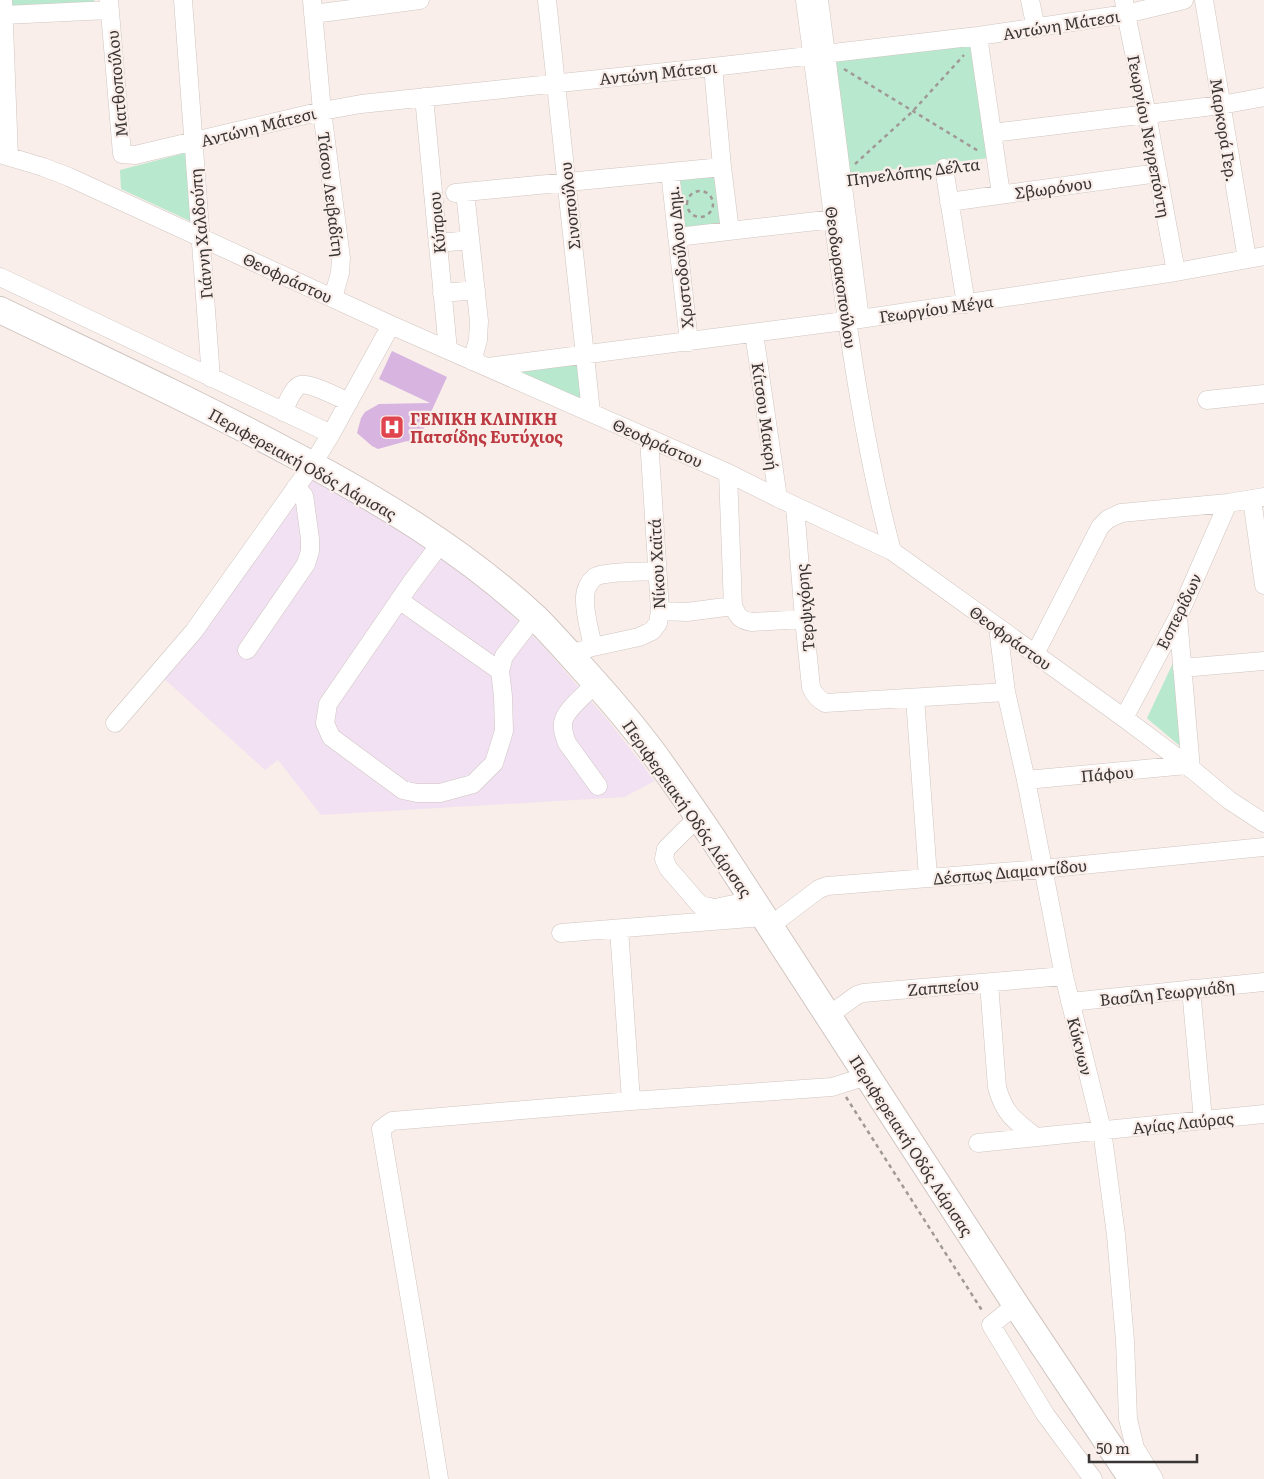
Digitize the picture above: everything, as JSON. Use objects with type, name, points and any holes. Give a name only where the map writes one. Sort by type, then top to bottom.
[{"type":"highway","name":"Περιφερειακή Οδός Λάρισας","points":[[0,310],[203,408],[312,465],[380,504],[441,543],[493,582],[534,617],[581,650],[596,684],[662,764],[762,914],[1016,1305],[1129,1462]]},
{"type":"street","name":"Γιάννη Χαλδούπη","points":[[183,0],[211,378]]},
{"type":"street","points":[[313,7],[420,0]]},
{"type":"street","name":"Σινοπούλου","points":[[547,0],[591,412]]},
{"type":"street","name":"Θεοδωρακοπούλου","points":[[805,0],[819,55],[834,219],[853,320],[868,446],[892,551]]},
{"type":"street","points":[[819,0],[819,55],[841,180],[853,320]]},
{"type":"street","points":[[1030,0],[1036,28]]},
{"type":"street","name":"Αντώνη Μάτεσι","points":[[135,156],[322,111],[361,104],[712,67],[978,36],[1036,28],[1125,7],[1184,0]]},
{"type":"street","name":"Μαρκορά Γερ.","points":[[1204,0],[1221,105],[1255,257]]},
{"type":"street","points":[[5,155],[4,7],[109,5]]},
{"type":"street","name":"Ματθοπούλου","points":[[109,5],[122,154],[135,156]]},
{"type":"street","name":"Τάσου Λειβαδίτη","points":[[313,7],[322,111],[341,258],[340,273],[333,298]]},
{"type":"street","name":"Γεωργίου Νεγρεπόντη","points":[[1125,7],[1176,272]]},
{"type":"street","points":[[978,36],[1001,194]]},
{"type":"street","points":[[712,67],[730,231]]},
{"type":"street","name":"Κύπριου","points":[[424,97],[448,350]]},
{"type":"street","name":"Πηνελόπης Δέλτα","points":[[992,134],[1221,105],[1264,97]]},
{"type":"street","name":"Θεοφράστου","points":[[5,155],[69,177],[391,325],[728,473],[892,551],[1124,718],[1239,808],[1264,824]]},
{"type":"street","points":[[480,364],[476,290],[470,240],[460,192],[722,167]]},
{"type":"street","points":[[944,168],[966,304]]},
{"type":"street","name":"Χριστοδούλου Δημ.","points":[[670,172],[689,342]]},
{"type":"street","name":"Σβωρόνου","points":[[949,202],[1158,172]]},
{"type":"street","points":[[677,237],[834,219]]},
{"type":"street","points":[[438,243],[470,240]]},
{"type":"street","name":"Γεωργίου Μέγα","points":[[480,364],[689,342],[853,320],[1176,272],[1255,257]]},
{"type":"street","points":[[0,277],[331,434]]},
{"type":"street","points":[[442,293],[476,290]]},
{"type":"street","points":[[115,723],[194,631],[312,465],[391,325]]},
{"type":"street","name":"Κίτσου Μακρή","points":[[754,333],[778,498]]},
{"type":"street","points":[[283,412],[294,390],[300,386],[308,385],[348,402]]},
{"type":"street","points":[[1207,400],[1264,394]]},
{"type":"street","name":"Νίκου Χαϊτά","points":[[581,650],[640,638],[652,631],[658,623],[660,611],[649,438]]},
{"type":"street","points":[[728,473],[733,606],[738,616],[744,621],[752,622],[804,619]]},
{"type":"street","points":[[247,650],[306,564],[310,551],[304,496],[296,487]]},
{"type":"street","points":[[1035,654],[1100,527],[1108,519],[1121,513],[1228,503],[1258,498],[1264,585]]},
{"type":"street","name":"Εσπερίδων","points":[[1124,718],[1178,617],[1228,503]]},
{"type":"street","name":"Τερψιχόρης","points":[[795,506],[804,619],[813,694],[825,703],[916,698]]},
{"type":"street","points":[[441,543],[399,600],[328,704],[325,723],[331,737],[402,790],[417,793],[440,793],[473,784],[494,763],[504,731],[500,671],[504,656],[534,617]]},
{"type":"street","points":[[581,650],[586,609],[585,596],[588,585],[596,577],[605,574],[657,571]]},
{"type":"street","points":[[399,600],[500,671]]},
{"type":"street","points":[[660,611],[687,612],[733,606]]},
{"type":"street","points":[[1178,617],[1189,767]]},
{"type":"street","name":"Κύκνων","points":[[998,628],[1006,692],[1026,780],[1064,976],[1102,1130],[1116,1235],[1124,1341],[1129,1462],[1154,1479]]},
{"type":"street","points":[[1182,668],[1264,661]]},
{"type":"street","points":[[596,684],[568,712],[563,726],[567,743],[598,786]]},
{"type":"street","points":[[928,878],[916,698],[1006,692]]},
{"type":"street","name":"Πάφου","points":[[1026,780],[1189,767]]},
{"type":"street","points":[[698,817],[666,850],[664,859],[668,868],[700,905],[762,914]]},
{"type":"street","name":"Δέσπως Διαμαντίδου","points":[[762,914],[827,886],[1042,869],[1264,847]]},
{"type":"street","points":[[561,933],[762,914]]},
{"type":"street","points":[[619,929],[631,1101]]},
{"type":"street","name":"Ζαππείου","points":[[828,1016],[857,995],[863,993],[1064,976]]},
{"type":"street","points":[[988,982],[997,1087],[1001,1102],[1008,1113],[1036,1138]]},
{"type":"street","name":"Βασίλη Γεωργιάδη","points":[[1070,1002],[1264,982]]},
{"type":"street","points":[[1191,989],[1203,1120]]},
{"type":"street","points":[[439,1479],[418,1341],[381,1129],[392,1121],[631,1101],[822,1088],[839,1086],[867,1076]]},
{"type":"street","name":"Αγίας Λαύρας","points":[[978,1144],[1264,1114]]},
{"type":"street","points":[[1016,1305],[991,1325],[1045,1414],[1093,1479]]},
{"type":"path","points":[[841,180],[843,176],[912,112],[974,43],[978,36]]},
{"type":"path","points":[[819,55],[996,161]]},
{"type":"path","name":"Πηνελόπης Δέλτα","points":[[841,180],[996,161]]},
{"type":"path","points":[[695,192],[707,192],[713,199],[714,207],[709,214],[702,217],[690,213],[687,201],[690,195],[695,192]]},
{"type":"path","points":[[839,1086],[991,1325]]},
{"type":"shaded area","points":[[312,476],[370,509],[449,562],[502,606],[542,645],[611,724],[655,781],[624,797],[321,815],[278,760],[265,770],[161,676]]},
{"type":"green space","points":[[10,0],[94,0],[95,5],[10,9]]},
{"type":"green space","points":[[974,43],[989,158],[843,175],[829,60]]},
{"type":"green space","points":[[185,153],[192,222],[121,189],[120,170]]},
{"type":"green space","points":[[720,175],[726,227],[685,232],[678,180]]},
{"type":"green space","points":[[584,363],[586,401],[520,371]]},
{"type":"green space","points":[[1174,661],[1187,752],[1147,718]]},
{"type":"building","points":[[392,351],[447,377],[416,445],[407,441],[378,449],[357,433],[361,418],[365,412],[379,404],[430,403],[379,379]]},
{"type":"place","name":"ΓΕΝΙΚΗ ΚΛΙΝΙΚΗ Πατσίδης Ευτύχιος","points":[[392,427]]}]
